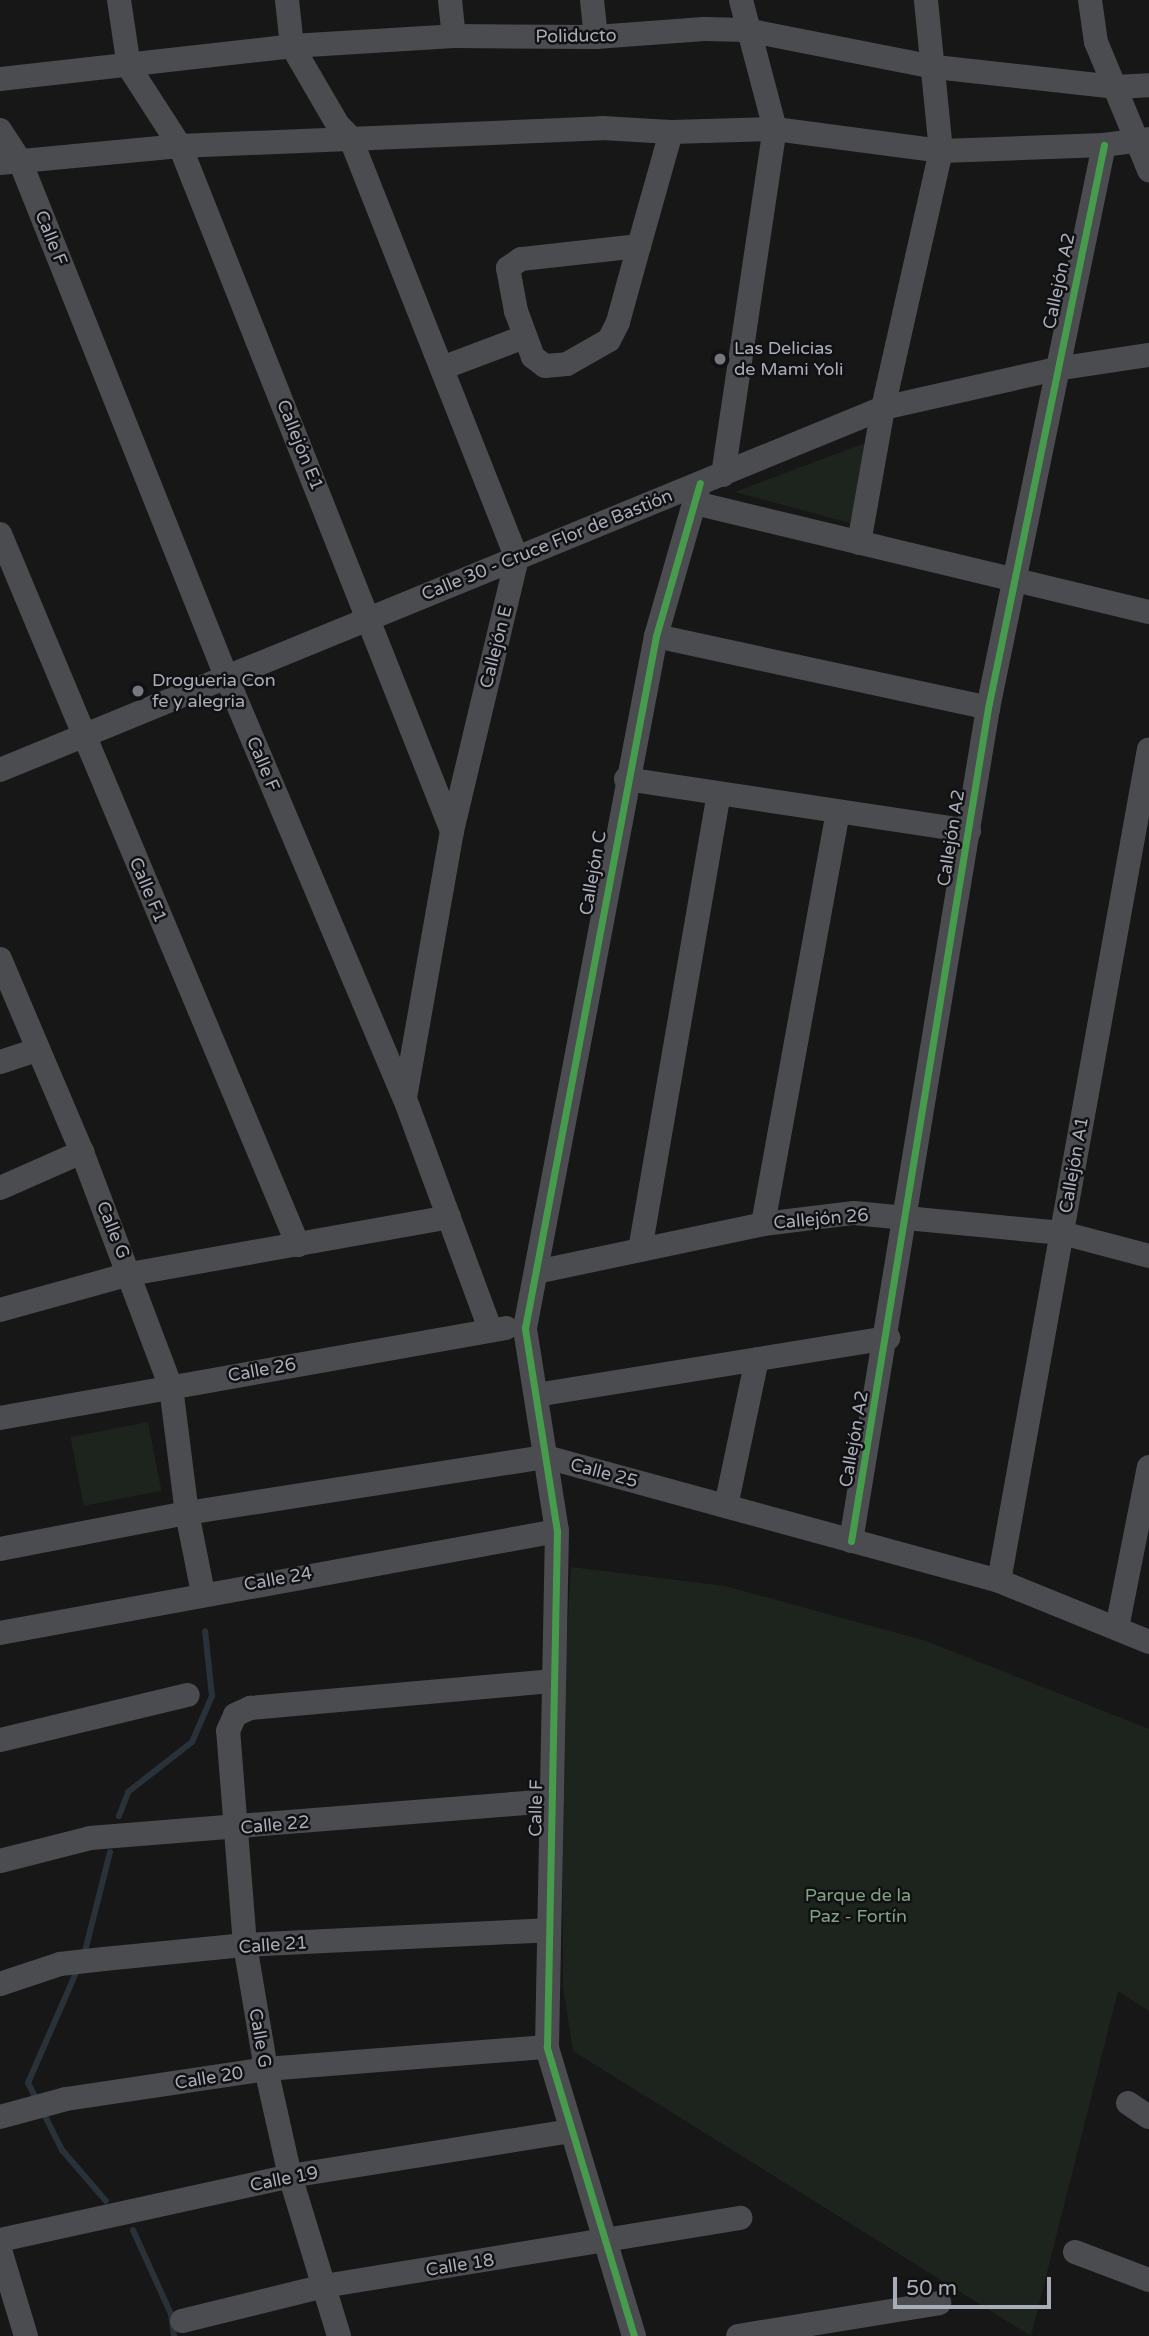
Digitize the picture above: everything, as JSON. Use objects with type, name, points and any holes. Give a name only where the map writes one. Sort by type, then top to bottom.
[{"type":"street","points":[[119,0],[129,67]]},
{"type":"street","points":[[287,0],[292,46],[350,137],[517,558]]},
{"type":"street","points":[[450,0],[454,36]]},
{"type":"street","points":[[592,0],[596,37]]},
{"type":"street","points":[[741,0],[746,30],[775,130]]},
{"type":"street","points":[[859,543],[883,408],[941,151],[935,67],[926,0]]},
{"type":"street","points":[[1090,0],[1096,42],[1115,87],[1143,140],[1149,170]]},
{"type":"street","name":"Poliducto","points":[[0,79],[129,67],[292,46],[454,36],[596,37],[704,29],[746,30],[935,67],[1115,87],[1149,85]]},
{"type":"street","name":"Callejón E1","points":[[129,67],[180,146],[452,831]]},
{"type":"street","points":[[10,162],[180,146],[602,128],[671,132],[775,130],[941,151],[1104,145],[1143,140]]},
{"type":"street","name":"Calle F","points":[[0,130],[10,162],[405,1099],[491,1329]]},
{"type":"street","name":"Callejón C","points":[[537,1272],[626,779],[656,636],[706,487],[775,130]]},
{"type":"street","points":[[639,246],[514,261],[507,277],[524,337],[533,356],[545,366],[567,364],[592,354],[609,340],[618,321],[671,132]]},
{"type":"street","name":"Callejón A2","points":[[851,1541],[888,1338],[905,1215],[988,708],[1104,145]]},
{"type":"street","points":[[442,368],[524,337]]},
{"type":"street","name":"Calle 30 - Cruce Flor de Bastión","points":[[0,770],[369,617],[706,487],[883,408],[1056,369],[1149,355]]},
{"type":"street","points":[[706,487],[859,543],[1149,612]]},
{"type":"street","name":"Calle F1","points":[[0,534],[299,1245]]},
{"type":"street","name":"Callejón E","points":[[405,1099],[452,831],[517,558]]},
{"type":"street","points":[[656,636],[988,708]]},
{"type":"street","name":"Callejón A1","points":[[999,1581],[1149,749]]},
{"type":"street","points":[[626,779],[969,831]]},
{"type":"street","points":[[640,1250],[719,794]]},
{"type":"street","points":[[763,1224],[838,813]]},
{"type":"street","name":"Calle G","points":[[0,959],[82,1152],[171,1387],[187,1513],[203,1593]]},
{"type":"street","points":[[0,1062],[38,1050]]},
{"type":"street","points":[[0,1188],[82,1152]]},
{"type":"street","name":"Callejón 26","points":[[537,1272],[763,1224],[854,1213],[905,1215],[1062,1233],[1149,1256]]},
{"type":"street","points":[[0,1310],[130,1274],[449,1217]]},
{"type":"street","name":"Calle F","points":[[537,1272],[525,1328],[557,1531],[547,2047],[634,2336]]},
{"type":"street","name":"Calle 26","points":[[0,1418],[491,1329],[525,1328]]},
{"type":"street","points":[[536,1395],[888,1338]]},
{"type":"street","points":[[726,1506],[758,1359]]},
{"type":"street","name":"Calle 25","points":[[0,1549],[187,1513],[546,1457],[999,1581],[1149,1642]]},
{"type":"street","points":[[1117,1628],[1144,1515],[1149,1467]]},
{"type":"street","name":"Calle 24","points":[[0,1633],[203,1593],[557,1531]]},
{"type":"street","name":"Calle G","points":[[339,2336],[290,2176],[266,2069],[245,1945],[239,1828],[228,1731],[235,1715],[250,1707],[554,1681]]},
{"type":"street","points":[[0,1741],[188,1695]]},
{"type":"street","name":"Calle 22","points":[[0,1861],[90,1838],[552,1801]]},
{"type":"street","name":"Calle 21","points":[[0,1984],[60,1964],[245,1945],[549,1930]]},
{"type":"street","name":"Calle 20","points":[[0,2117],[66,2099],[266,2069],[547,2047]]},
{"type":"street","points":[[1128,2103],[1149,2117]]},
{"type":"street","name":"Calle 19","points":[[0,2240],[290,2176],[571,2131]]},
{"type":"street","name":"Calle 18","points":[[182,2321],[324,2286],[606,2243],[740,2218]]},
{"type":"street","points":[[0,2250],[7,2303],[26,2336]]},
{"type":"street","points":[[1075,2252],[1149,2280]]},
{"type":"street","points":[[738,2336],[939,2303]]},
{"type":"green space","points":[[868,442],[850,523],[735,492]]},
{"type":"green space","points":[[148,1422],[161,1491],[84,1506],[70,1437]]},
{"type":"green space","name":"Parque de la Paz - Fortín","points":[[571,1567],[725,1586],[926,1641],[1149,1729],[1149,2011],[1118,1991],[1031,2336],[573,2051],[563,1987],[562,1721]]},
{"type":"waterway","points":[[119,1816],[128,1792],[192,1742],[212,1696],[205,1631]]},
{"type":"waterway","points":[[84,1955],[110,1852]]},
{"type":"waterway","points":[[38,2102],[28,2083],[78,1968]]},
{"type":"waterway","points":[[43,2112],[62,2150],[106,2201]]},
{"type":"waterway","points":[[133,2230],[171,2314],[174,2336]]},
{"type":"cycle path","points":[[851,1541],[988,708],[1104,145]]},
{"type":"cycle path","points":[[634,2336],[547,2047],[557,1531],[525,1328],[656,636],[700,483]]},
{"type":"place","name":"Las Delicias de Mami Yoli","points":[[720,359]]},
{"type":"place","name":"Drogueria Con fe y alegria","points":[[138,691]]}]
